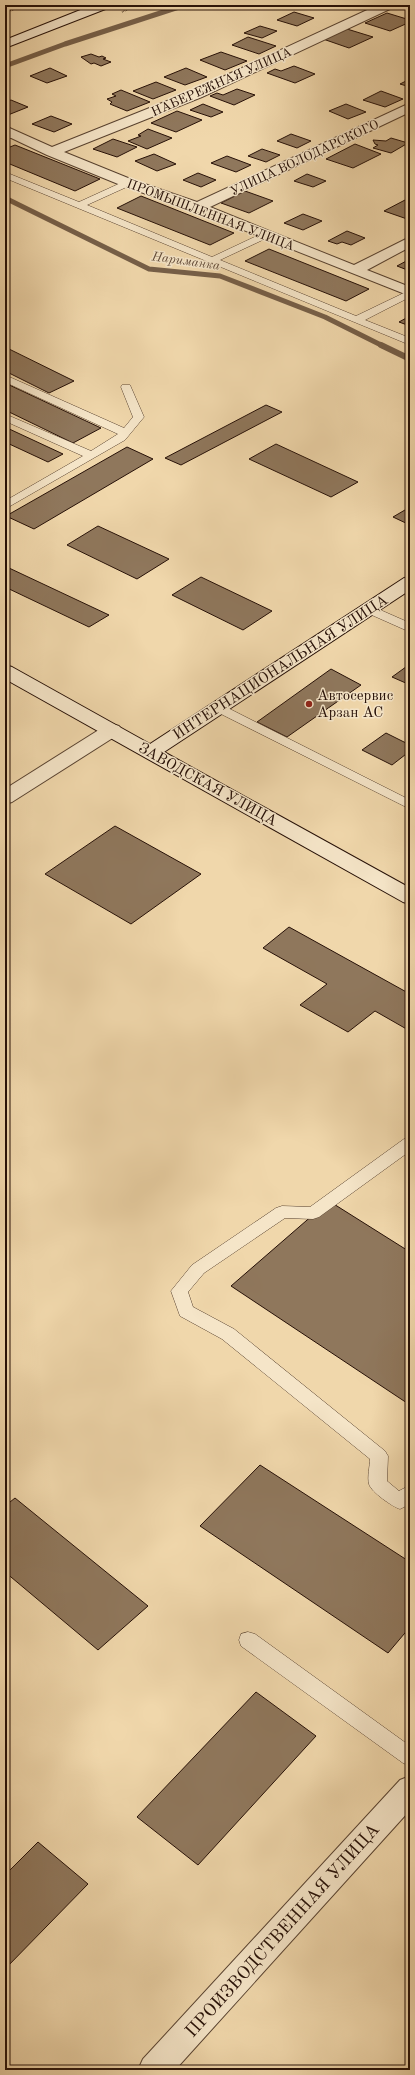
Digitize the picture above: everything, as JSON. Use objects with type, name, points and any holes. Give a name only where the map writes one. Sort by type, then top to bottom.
[{"type":"street","points":[[5,44],[104,5]]},
{"type":"street","name":"НАБЕРЕЖНАЯ УЛИЦА","points":[[52,152],[197,94],[388,5]]},
{"type":"street","name":"УЛИЦА ВОЛОДАРСКОГО","points":[[198,206],[410,107]]},
{"type":"street","name":"ПРОМЫШЛЕННАЯ УЛИЦА","points":[[8,134],[128,183],[198,206],[266,235],[410,292]]},
{"type":"street","points":[[355,270],[410,242]]},
{"type":"street","name":"ИНТЕРНАЦИОНАЛЬНАЯ УЛИЦА","points":[[150,752],[410,582]]},
{"type":"street","name":"ЗАВОДСКАЯ УЛИЦА","points":[[5,671],[410,897]]},
{"type":"street","points":[[5,798],[112,730]]},
{"type":"street","name":"ПРОИЗВОДСТВЕННАЯ УЛИЦА","points":[[154,2070],[410,1789]]},
{"type":"lane","points":[[5,175],[211,261],[359,319],[410,342]]},
{"type":"lane","points":[[78,206],[128,183]]},
{"type":"lane","points":[[211,261],[266,235]]},
{"type":"lane","points":[[359,319],[410,292]]},
{"type":"lane","points":[[5,378],[125,433]]},
{"type":"lane","points":[[5,506],[120,438],[139,417],[126,387]]},
{"type":"lane","points":[[5,417],[91,455]]},
{"type":"lane","points":[[369,609],[410,628]]},
{"type":"lane","points":[[218,707],[410,805]]},
{"type":"lane","points":[[410,1143],[312,1213],[282,1212],[198,1269],[179,1291],[186,1311],[228,1334],[379,1456],[378,1484],[400,1502],[410,1492]]},
{"type":"lane","points":[[248,1640],[410,1758]]},
{"type":"path","points":[[5,13],[25,5]]},
{"type":"building","points":[[294,12],[314,18],[297,26],[277,20]]},
{"type":"building","points":[[387,13],[410,20],[410,22],[390,31],[365,23]]},
{"type":"building","points":[[260,26],[277,31],[262,38],[244,33]]},
{"type":"building","points":[[347,29],[373,37],[349,48],[323,39]]},
{"type":"building","points":[[248,37],[276,46],[259,54],[232,45]]},
{"type":"building","points":[[221,52],[247,61],[225,70],[200,60]]},
{"type":"building","points":[[91,54],[99,57],[102,56],[106,58],[103,59],[111,62],[101,66],[94,63],[91,64],[81,57]]},
{"type":"building","points":[[294,66],[315,74],[295,83],[267,73],[275,69],[281,71]]},
{"type":"building","points":[[50,68],[67,76],[47,83],[30,76]]},
{"type":"building","points":[[186,68],[207,77],[185,85],[164,77]]},
{"type":"building","points":[[410,79],[410,87],[400,84]]},
{"type":"building","points":[[156,82],[176,90],[153,99],[133,91]]},
{"type":"building","points":[[237,89],[255,95],[234,105],[210,96],[217,93],[223,95]]},
{"type":"building","points":[[121,90],[150,102],[127,111],[110,104],[112,102],[107,99],[116,96],[112,94]]},
{"type":"building","points":[[381,91],[403,99],[385,107],[363,100]]},
{"type":"building","points":[[11,100],[28,107],[8,115],[5,114],[5,102]]},
{"type":"building","points":[[203,104],[223,112],[211,117],[190,110]]},
{"type":"building","points":[[346,104],[366,112],[348,119],[329,111]]},
{"type":"building","points":[[177,111],[202,120],[176,132],[151,123]]},
{"type":"building","points":[[51,116],[72,124],[54,132],[32,124]]},
{"type":"building","points":[[148,129],[172,138],[147,149],[128,141],[141,136],[138,135]]},
{"type":"building","points":[[291,134],[311,141],[297,148],[277,141]]},
{"type":"building","points":[[391,138],[408,143],[391,153],[373,148],[378,145],[375,144],[373,140],[386,141]]},
{"type":"building","points":[[113,139],[137,147],[117,157],[93,149]]},
{"type":"building","points":[[355,144],[381,154],[353,168],[326,159]]},
{"type":"building","points":[[15,145],[100,179],[75,191],[5,162],[5,149]]},
{"type":"building","points":[[262,149],[280,155],[266,162],[248,156]]},
{"type":"building","points":[[154,154],[176,164],[157,171],[135,161]]},
{"type":"building","points":[[227,156],[251,165],[236,172],[211,163]]},
{"type":"building","points":[[198,173],[216,180],[201,187],[183,180]]},
{"type":"building","points":[[307,174],[326,181],[313,187],[294,181]]},
{"type":"building","points":[[245,191],[273,201],[249,213],[221,203]]},
{"type":"building","points":[[141,196],[234,233],[210,245],[117,208]]},
{"type":"building","points":[[405,200],[410,201],[410,220],[384,211]]},
{"type":"building","points":[[303,214],[322,221],[303,230],[284,223]]},
{"type":"building","points":[[347,231],[365,238],[351,245],[342,242],[337,244],[328,241]]},
{"type":"building","points":[[269,249],[369,289],[346,301],[245,261]]},
{"type":"building","points":[[410,259],[410,271],[397,266]]},
{"type":"building","points":[[410,316],[410,326],[399,322]]},
{"type":"building","points":[[5,347],[74,381],[49,393],[5,371]]},
{"type":"building","points":[[5,383],[101,428],[73,443],[5,410]]},
{"type":"building","points":[[266,405],[282,412],[181,465],[165,458]]},
{"type":"building","points":[[5,427],[63,454],[48,462],[5,442]]},
{"type":"building","points":[[276,444],[358,482],[331,497],[249,459]]},
{"type":"building","points":[[127,447],[153,459],[34,529],[6,516]]},
{"type":"building","points":[[410,507],[410,525],[393,517]]},
{"type":"building","points":[[98,526],[169,559],[137,579],[67,545]]},
{"type":"building","points":[[9,568],[109,615],[89,627],[5,587],[5,570]]},
{"type":"building","points":[[201,577],[272,611],[243,630],[172,595]]},
{"type":"building","points":[[410,664],[410,683],[408,684],[392,677]]},
{"type":"building","name":"Автосервис Арзан АС","points":[[331,669],[361,685],[287,737],[257,722]]},
{"type":"building","points":[[386,733],[410,745],[410,751],[392,765],[362,750]]},
{"type":"building","points":[[115,826],[201,874],[131,924],[45,874]]},
{"type":"building","points":[[289,927],[410,994],[410,1031],[375,1011],[348,1032],[300,1005],[327,984],[263,948]]},
{"type":"building","points":[[329,1201],[410,1252],[410,1405],[231,1286]]},
{"type":"building","points":[[260,1465],[410,1562],[410,1627],[388,1653],[200,1526]]},
{"type":"building","points":[[15,1498],[148,1606],[98,1650],[5,1572],[5,1506]]},
{"type":"building","points":[[256,1692],[316,1736],[198,1865],[137,1817]]},
{"type":"building","points":[[38,1842],[88,1884],[5,1969],[5,1875]]},
{"type":"waterway","name":"Нариманка","points":[[5,66],[65,44],[185,5]]},
{"type":"waterway","name":"Нариманка","points":[[5,198],[149,269],[220,276],[325,317],[381,345]]},
{"type":"waterway","name":"Нариманка","points":[[381,345],[410,359]]},
{"type":"place","name":"Автосервис Арзан АС","points":[[309,704]]}]
